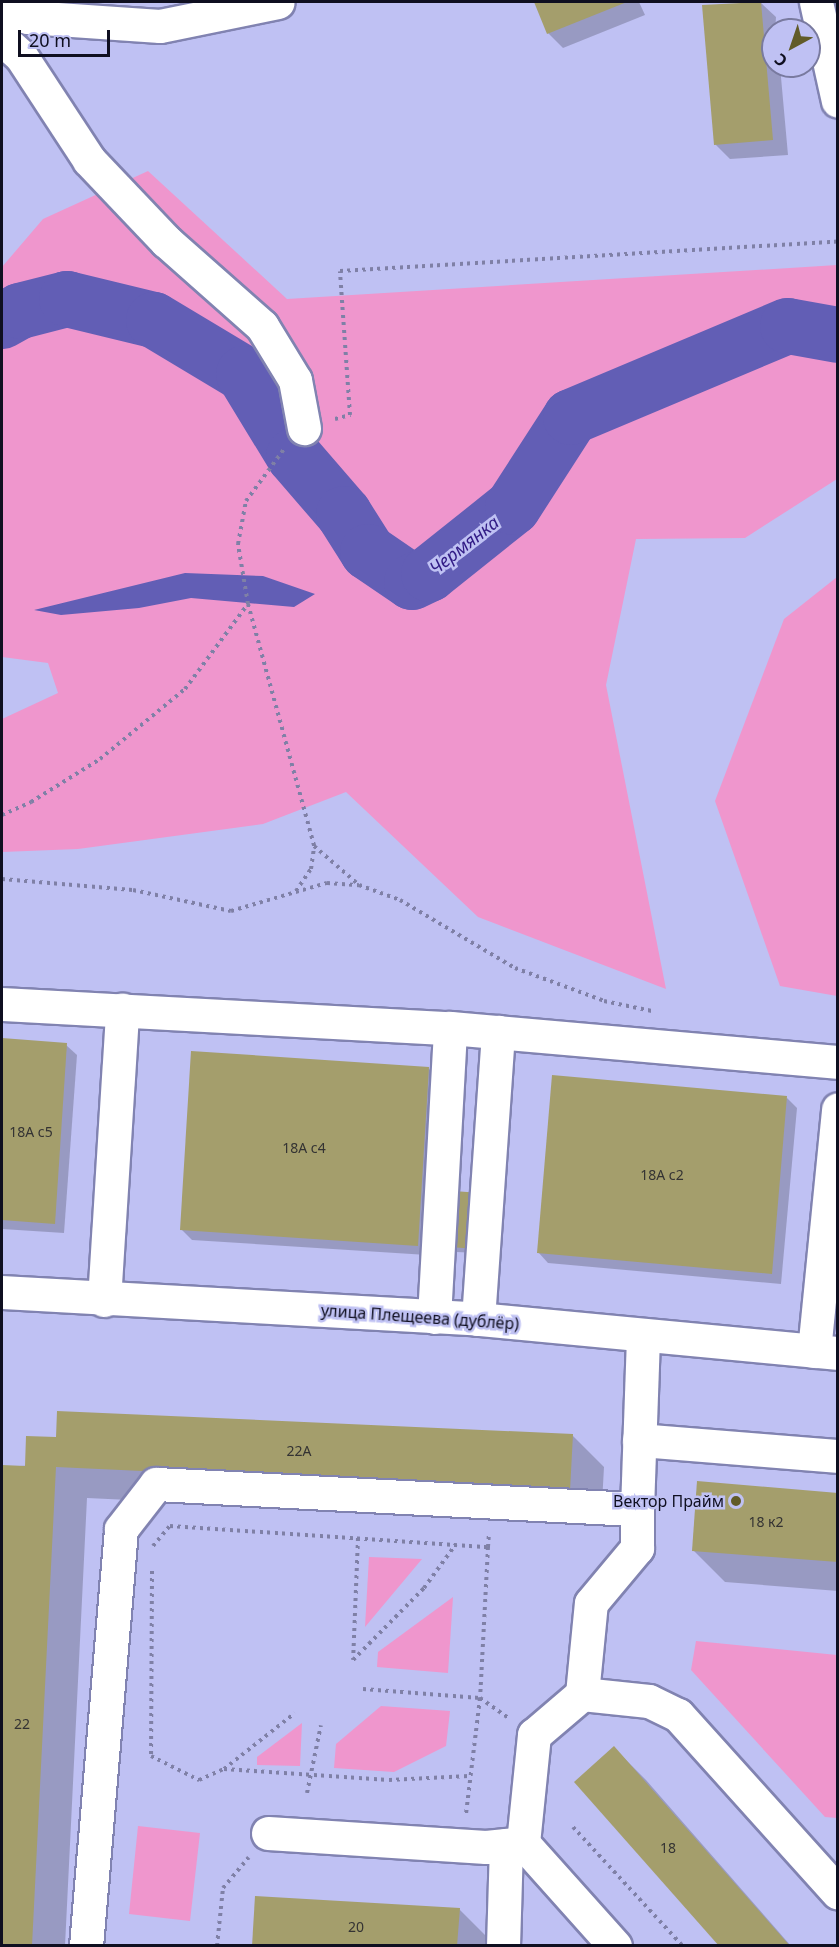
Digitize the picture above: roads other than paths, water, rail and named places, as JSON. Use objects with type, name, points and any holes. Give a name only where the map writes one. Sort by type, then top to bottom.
[{"type":"street","points":[[2,11],[28,17],[160,26],[278,2]]},
{"type":"street","points":[[816,2],[837,101]]},
{"type":"street","points":[[2,39],[21,56],[89,160],[166,241],[262,326],[295,380],[304,428]]},
{"type":"street","points":[[2,1004],[450,1028],[837,1062]]},
{"type":"street","points":[[104,1300],[122,1010]]},
{"type":"street","points":[[434,1317],[450,1028]]},
{"type":"street","points":[[478,1319],[498,1032]]},
{"type":"street","points":[[826,1352],[837,1109]]},
{"type":"street","name":"улица Плещеева (дублёр)","points":[[2,1292],[104,1300],[478,1319],[826,1352]]},
{"type":"street","points":[[503,1946],[514,1844],[534,1735],[582,1694],[591,1603],[637,1548],[643,1336]]},
{"type":"street","points":[[639,1440],[837,1456]]},
{"type":"street","points":[[86,1946],[122,1529],[156,1484],[637,1509]]},
{"type":"street","points":[[582,1694],[650,1701],[678,1715],[837,1893]]},
{"type":"street","points":[[268,1833],[514,1844],[615,1946]]},
{"type":"waterway","name":"Чермянка","points":[[2,321],[20,311],[67,299],[154,320],[244,374],[294,456],[344,514],[368,552],[412,582],[429,574],[513,507],[571,417],[788,326],[838,335]]},
{"type":"place","name":"Вектор Прайм","points":[[736,1501]]}]
